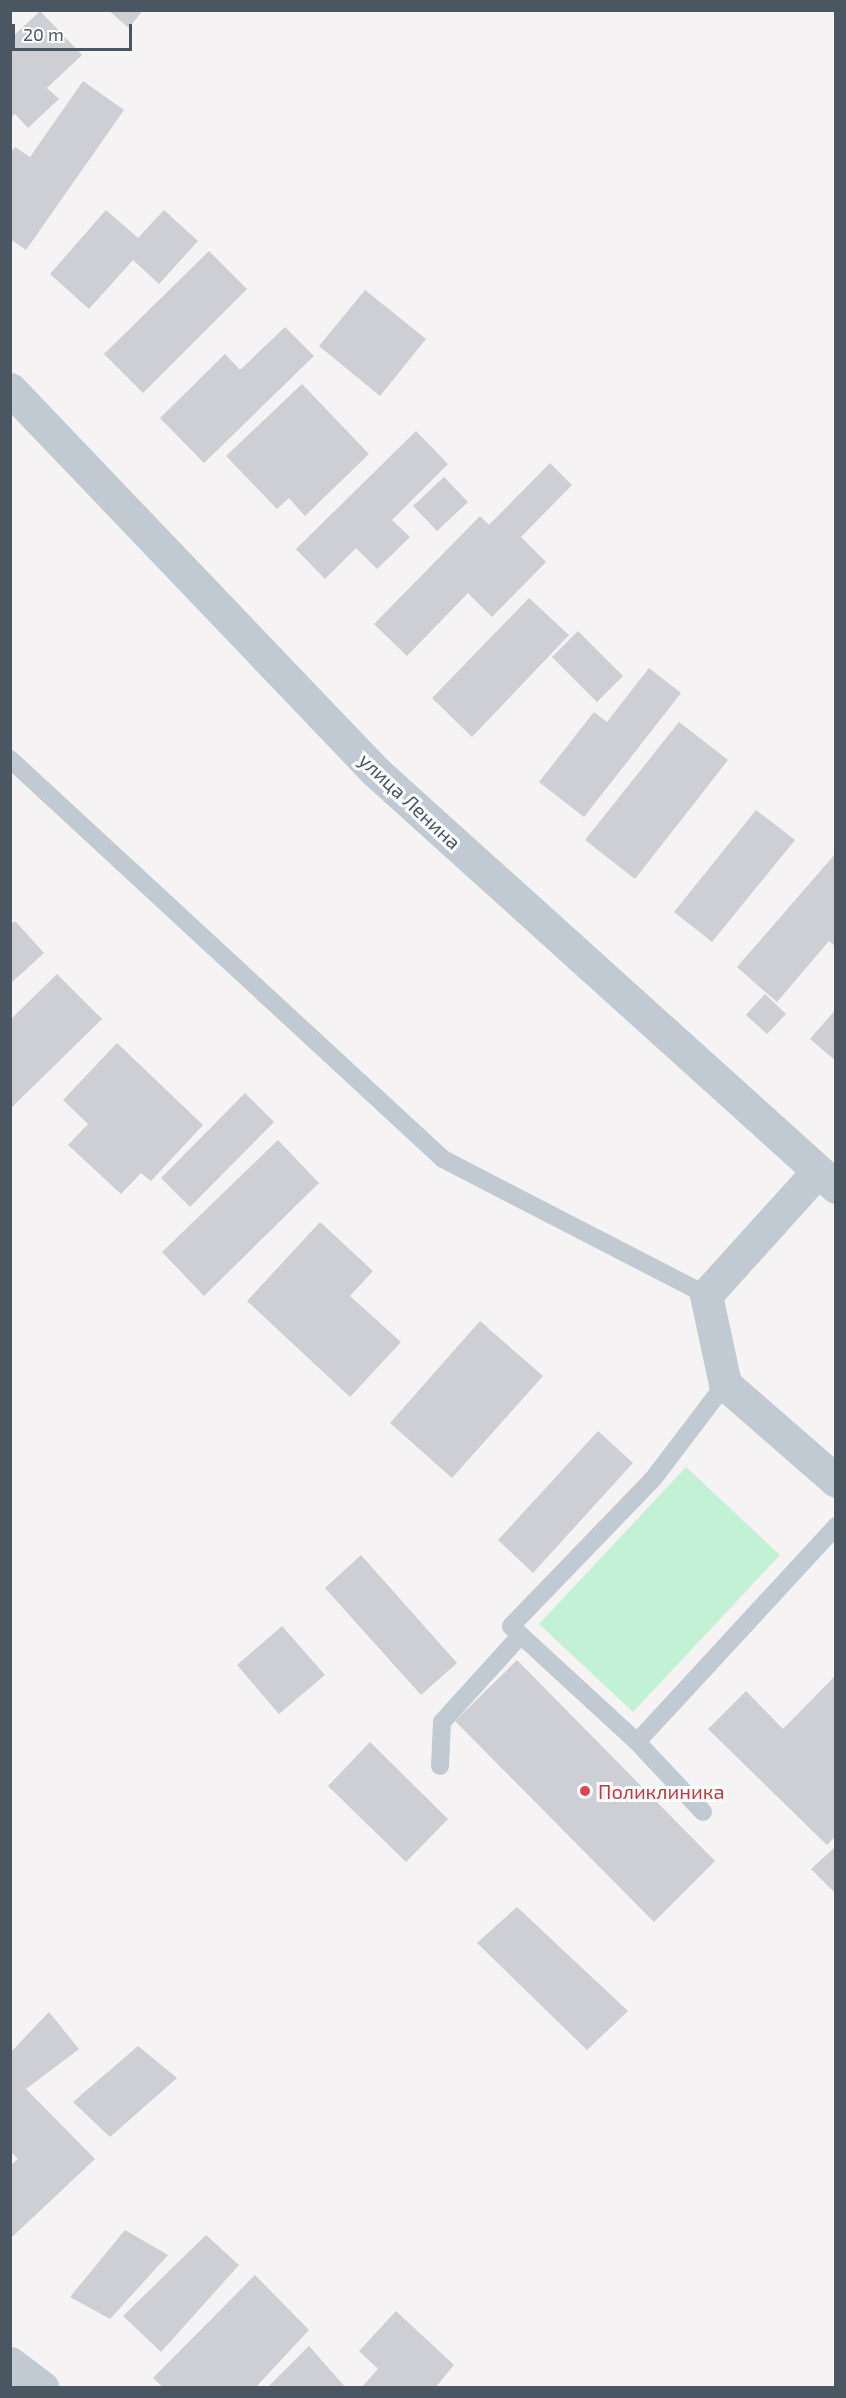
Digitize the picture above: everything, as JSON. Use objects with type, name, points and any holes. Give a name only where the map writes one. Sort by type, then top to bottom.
[{"type":"street","name":"улица Ленина","points":[[10,389],[375,771],[827,1179]]},
{"type":"street","points":[[827,1179],[706,1295],[725,1384],[836,1481]]},
{"type":"street","points":[[10,2363],[43,2388]]},
{"type":"lane","points":[[10,759],[443,1159],[706,1295]]},
{"type":"lane","points":[[703,1812],[637,1742],[519,1636],[511,1626],[653,1479],[725,1384]]},
{"type":"lane","points":[[637,1742],[836,1526]]},
{"type":"lane","points":[[440,1766],[442,1722],[519,1636]]},
{"type":"green space","points":[[686,1467],[780,1555],[633,1712],[539,1624]]},
{"type":"building","points":[[108,10],[143,10],[129,28]]},
{"type":"building","points":[[40,11],[82,55],[47,88],[59,99],[28,128],[15,114],[10,118],[10,39]]},
{"type":"building","points":[[83,81],[124,110],[26,250],[10,239],[10,153],[15,147],[30,157]]},
{"type":"building","points":[[106,210],[138,238],[164,210],[198,241],[159,284],[133,260],[89,309],[50,274]]},
{"type":"building","points":[[209,251],[247,289],[143,393],[104,354]]},
{"type":"building","points":[[365,290],[426,339],[380,396],[319,346]]},
{"type":"building","points":[[285,327],[314,356],[204,463],[160,418],[225,354],[240,370]]},
{"type":"building","points":[[302,384],[369,454],[305,516],[289,498],[277,509],[226,456]]},
{"type":"building","points":[[416,431],[448,464],[392,520],[410,537],[377,569],[356,548],[325,579],[296,549]]},
{"type":"building","points":[[550,463],[572,485],[521,537],[546,562],[492,617],[468,593],[407,656],[374,624],[480,516],[489,525]]},
{"type":"building","points":[[444,477],[468,502],[437,531],[413,506]]},
{"type":"building","points":[[529,598],[569,635],[472,737],[432,698]]},
{"type":"building","points":[[578,631],[623,676],[597,702],[552,657]]},
{"type":"building","points":[[649,668],[681,693],[584,817],[539,782],[594,712],[607,722]]},
{"type":"building","points":[[679,722],[728,760],[635,879],[585,840]]},
{"type":"building","points":[[756,810],[795,840],[712,942],[674,912]]},
{"type":"building","points":[[836,853],[836,947],[829,941],[777,1002],[737,967]]},
{"type":"building","points":[[15,921],[44,953],[10,984],[10,925]]},
{"type":"building","points":[[57,974],[102,1019],[10,1109],[10,1020]]},
{"type":"building","points":[[765,994],[786,1014],[767,1034],[746,1015]]},
{"type":"building","points":[[836,1009],[836,1061],[810,1039]]},
{"type":"building","points":[[117,1043],[203,1125],[151,1181],[141,1173],[121,1194],[68,1145],[88,1124],[63,1100]]},
{"type":"building","points":[[245,1093],[274,1122],[190,1207],[161,1178]]},
{"type":"building","points":[[278,1140],[319,1183],[204,1296],[162,1252]]},
{"type":"building","points":[[320,1222],[373,1271],[350,1296],[401,1342],[350,1397],[247,1301]]},
{"type":"building","points":[[480,1321],[543,1376],[452,1478],[390,1423]]},
{"type":"building","points":[[598,1431],[633,1463],[533,1573],[498,1540]]},
{"type":"building","points":[[361,1555],[457,1663],[421,1695],[325,1588]]},
{"type":"building","points":[[282,1626],[325,1675],[279,1714],[237,1665]]},
{"type":"building","name":"Поликлиника","points":[[517,1660],[715,1861],[654,1922],[455,1721]]},
{"type":"building","points":[[836,1675],[836,1836],[827,1845],[708,1729],[746,1691],[783,1729]]},
{"type":"building","points":[[370,1742],[448,1819],[406,1862],[328,1786]]},
{"type":"building","points":[[836,1846],[836,1894],[811,1869]]},
{"type":"building","points":[[517,1907],[628,2011],[587,2050],[477,1943]]},
{"type":"building","points":[[49,2012],[79,2049],[26,2089],[95,2159],[10,2239],[10,2166],[18,2159],[10,2151],[10,2053]]},
{"type":"building","points":[[138,2046],[177,2078],[110,2137],[73,2102]]},
{"type":"building","points":[[125,2230],[168,2255],[110,2319],[70,2297]]},
{"type":"building","points":[[206,2235],[239,2265],[161,2352],[123,2316]]},
{"type":"building","points":[[255,2275],[309,2330],[255,2388],[164,2388],[153,2378]]},
{"type":"building","points":[[396,2311],[454,2365],[435,2388],[361,2388],[378,2369],[359,2351]]},
{"type":"building","points":[[309,2346],[346,2388],[267,2388]]},
{"type":"place","name":"Поликлиника","points":[[585,1791]]}]
